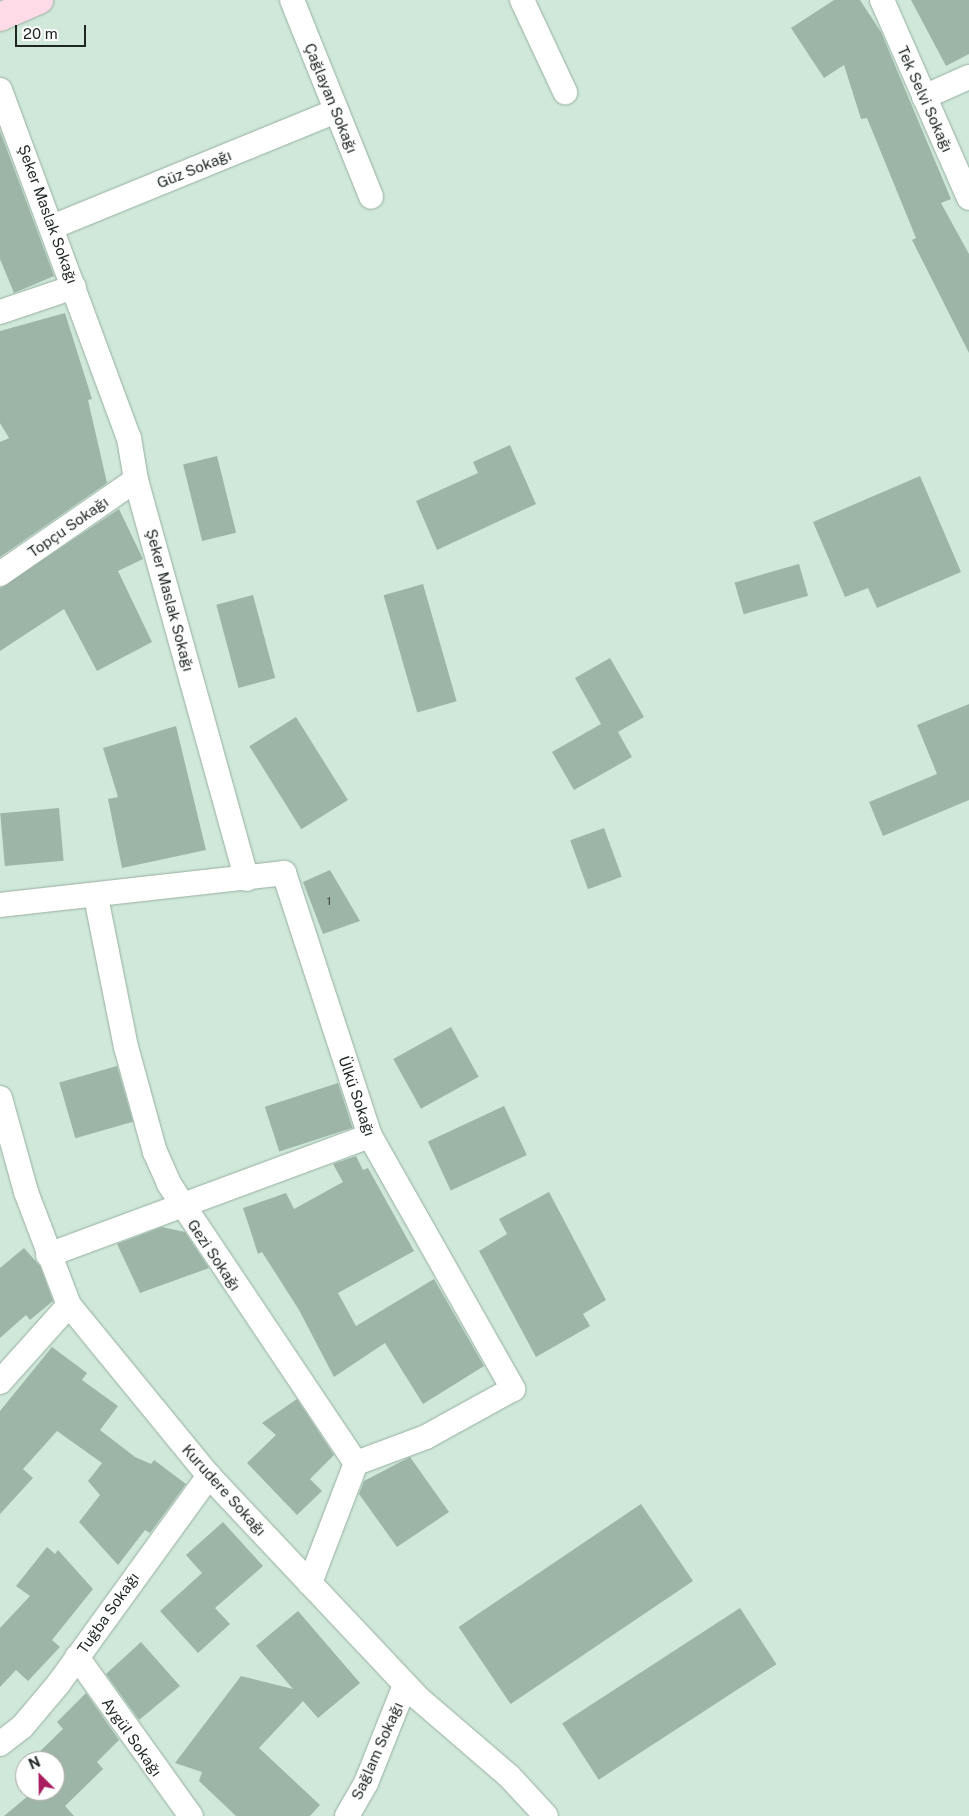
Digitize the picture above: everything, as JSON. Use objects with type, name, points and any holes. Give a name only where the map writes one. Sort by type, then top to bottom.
[{"type":"main road","points":[[0,17],[38,0]]},
{"type":"street","name":"Çağlayan Sokağı","points":[[292,0],[371,197]]},
{"type":"street","points":[[522,0],[565,92]]},
{"type":"street","name":"Tek Selvi Sokağı","points":[[882,0],[969,198]]},
{"type":"street","points":[[924,97],[969,77]]},
{"type":"street","name":"Şeker Maslak Sokağı","points":[[0,90],[129,438],[136,480],[247,879]]},
{"type":"street","name":"Güz Sokağı","points":[[52,227],[336,111]]},
{"type":"street","points":[[0,312],[74,287]]},
{"type":"street","name":"Topçu Sokağı","points":[[2,570],[136,480]]},
{"type":"street","name":"Ülkü Sokağı","points":[[247,879],[284,874],[370,1136],[513,1389],[426,1437],[356,1463]]},
{"type":"street","points":[[0,905],[96,897],[247,879]]},
{"type":"street","name":"Gezi Sokağı","points":[[96,897],[126,1047],[150,1132],[182,1209],[356,1463]]},
{"type":"street","name":"Kurudere Sokağı","points":[[0,1098],[48,1255],[69,1305],[209,1476],[405,1685],[509,1776],[546,1816]]},
{"type":"street","points":[[48,1255],[182,1209],[370,1136]]},
{"type":"street","points":[[0,1382],[69,1305]]},
{"type":"street","points":[[310,1583],[356,1463]]},
{"type":"street","name":"Tuğba Sokağı","points":[[0,1744],[22,1727],[77,1657],[209,1476]]},
{"type":"street","name":"Aygül Sokağı","points":[[77,1657],[191,1816]]},
{"type":"street","name":"Sağlam Sokağı","points":[[347,1816],[366,1783],[405,1685]]},
{"type":"building","points":[[834,0],[860,0],[881,32],[951,199],[941,203],[969,254],[969,353],[912,240],[916,238],[867,118],[861,119],[844,65],[824,78],[791,28]]},
{"type":"building","points":[[911,0],[969,0],[969,54],[946,66]]},
{"type":"building","points":[[0,131],[54,276],[14,293],[0,259]]},
{"type":"building","points":[[65,313],[92,399],[88,400],[107,483],[0,557],[0,442],[9,438],[0,423],[0,331]]},
{"type":"building","points":[[510,445],[536,504],[437,550],[416,501],[478,473],[473,462]]},
{"type":"building","points":[[217,456],[236,533],[202,541],[183,464]]},
{"type":"building","points":[[920,476],[961,572],[877,608],[868,588],[845,597],[813,522]]},
{"type":"building","points":[[119,509],[143,559],[118,571],[152,642],[97,671],[64,609],[0,651],[0,588]]},
{"type":"building","points":[[799,564],[808,596],[744,614],[735,582]]},
{"type":"building","points":[[423,584],[457,701],[417,713],[384,595]]},
{"type":"building","points":[[253,595],[275,678],[239,688],[216,605]]},
{"type":"building","points":[[610,658],[644,717],[618,732],[632,757],[574,790],[552,752],[601,724],[575,678]]},
{"type":"building","points":[[969,704],[969,800],[883,836],[869,802],[937,774],[917,725]]},
{"type":"building","points":[[296,717],[348,800],[301,829],[249,746]]},
{"type":"building","points":[[176,726],[206,850],[122,868],[108,799],[118,797],[103,748]]},
{"type":"building","points":[[59,808],[64,861],[5,866],[0,813]]},
{"type":"building","points":[[604,828],[622,877],[588,889],[570,840]]},
{"type":"building","points":[[330,870],[360,921],[323,934],[303,882]]},
{"type":"building","points":[[451,1027],[479,1077],[421,1109],[393,1059]]},
{"type":"building","points":[[117,1066],[133,1122],[75,1138],[59,1083]]},
{"type":"building","points":[[338,1083],[353,1128],[279,1151],[265,1107]]},
{"type":"building","points":[[504,1106],[527,1155],[451,1190],[428,1141]]},
{"type":"building","points":[[356,1156],[363,1170],[368,1168],[414,1251],[338,1293],[356,1326],[434,1279],[484,1366],[423,1404],[385,1343],[334,1377],[299,1310],[262,1252],[258,1254],[243,1208],[286,1193],[294,1209],[343,1182],[333,1164]]},
{"type":"building","points":[[549,1192],[606,1300],[583,1314],[590,1326],[536,1357],[479,1251],[507,1234],[499,1219]]},
{"type":"building","points":[[162,1227],[185,1232],[209,1268],[140,1293],[117,1244]]},
{"type":"building","points":[[24,1248],[40,1266],[53,1301],[30,1320],[26,1315],[0,1338],[0,1268]]},
{"type":"building","points":[[52,1347],[87,1373],[82,1380],[118,1406],[100,1430],[135,1457],[151,1464],[154,1460],[186,1484],[150,1533],[145,1530],[118,1565],[79,1522],[100,1495],[88,1481],[102,1463],[57,1431],[23,1469],[33,1478],[0,1514],[0,1411]]},
{"type":"building","points":[[297,1399],[334,1455],[310,1479],[322,1491],[297,1515],[247,1463],[276,1435],[262,1423]]},
{"type":"building","points":[[410,1457],[449,1512],[397,1547],[359,1494],[364,1481]]},
{"type":"building","points":[[641,1504],[693,1581],[511,1704],[459,1627]]},
{"type":"building","points":[[223,1522],[263,1566],[215,1608],[230,1624],[198,1653],[160,1611],[202,1573],[186,1555]]},
{"type":"building","points":[[47,1547],[55,1554],[58,1550],[93,1589],[52,1640],[60,1647],[28,1681],[16,1670],[0,1687],[0,1628],[30,1596],[16,1586]]},
{"type":"building","points":[[740,1608],[776,1664],[599,1780],[562,1723]]},
{"type":"building","points":[[298,1611],[360,1683],[318,1718],[303,1701],[259,1748],[320,1805],[310,1816],[236,1816],[199,1781],[202,1772],[175,1763],[241,1676],[293,1689],[256,1646]]},
{"type":"building","points":[[141,1642],[180,1686],[139,1720],[106,1674]]},
{"type":"building","points":[[86,1693],[119,1740],[97,1762],[103,1769],[65,1806],[74,1816],[4,1816],[22,1801],[65,1801],[65,1751],[40,1751],[63,1729],[57,1722]]}]
